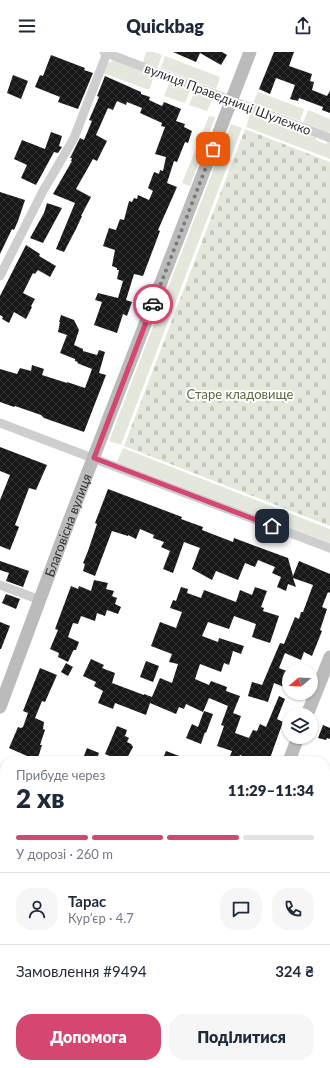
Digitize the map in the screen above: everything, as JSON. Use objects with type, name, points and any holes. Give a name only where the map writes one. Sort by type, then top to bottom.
[{"type":"main road","name":"Благовісна вулиця","points":[[0,707],[250,52]]},
{"type":"main road","points":[[310,708],[330,657]]},
{"type":"main road","points":[[291,756],[295,744]]},
{"type":"street","name":"вулиця Праведниці Шулежко","points":[[106,52],[330,138]]},
{"type":"street","points":[[0,276],[43,191],[74,138],[106,52]]},
{"type":"street","points":[[0,423],[330,548]]},
{"type":"street","points":[[0,585],[40,600]]},
{"type":"green space","points":[[146,52],[154,52],[162,55],[158,67],[143,62]]},
{"type":"green space","points":[[165,56],[220,77],[216,89],[161,68]]},
{"type":"green space","points":[[114,60],[154,76],[149,90],[103,73],[106,64]]},
{"type":"green space","points":[[170,82],[190,90],[185,103],[164,96]]},
{"type":"green space","points":[[196,92],[212,100],[207,111],[189,105],[194,93]]},
{"type":"green space","points":[[258,92],[304,109],[300,121],[253,103]]},
{"type":"green space","points":[[308,110],[330,119],[330,133],[303,123]]},
{"type":"green space","points":[[250,114],[316,138],[316,140],[326,144],[327,142],[330,143],[330,159],[246,127]]},
{"type":"green space","points":[[209,116],[215,117],[190,186],[182,183]]},
{"type":"green space","points":[[231,124],[242,128],[121,445],[109,441]]},
{"type":"green space","name":"Старе кладовище","points":[[245,129],[330,162],[330,526],[124,446]]},
{"type":"green space","points":[[123,448],[330,529],[330,543],[119,463],[117,462]]},
{"type":"building","points":[[173,52],[222,52],[227,55],[221,65],[200,53],[196,62]]},
{"type":"building","points":[[274,52],[294,52],[289,66],[312,74],[310,81],[314,82],[312,90],[327,96],[330,91],[330,113],[322,110],[323,107],[299,98],[298,101],[290,99],[295,85],[276,78],[270,94],[259,89]]},
{"type":"building","points":[[51,55],[85,68],[84,70],[93,73],[78,109],[58,102],[60,97],[35,87],[40,75],[43,76]]},
{"type":"building","points":[[13,75],[28,81],[21,99],[7,93]]},
{"type":"building","points":[[105,76],[141,92],[141,94],[150,97],[149,100],[162,106],[164,102],[181,109],[176,121],[185,124],[184,127],[192,131],[188,143],[185,142],[177,162],[174,161],[167,183],[177,187],[158,230],[160,231],[143,276],[134,274],[126,300],[132,302],[127,316],[123,314],[117,333],[94,325],[102,302],[95,300],[98,293],[118,298],[123,281],[117,279],[119,270],[112,266],[115,250],[103,246],[109,228],[116,230],[120,219],[124,220],[129,201],[132,202],[134,198],[137,199],[138,195],[149,200],[153,191],[148,188],[154,172],[159,174],[160,170],[163,171],[166,157],[155,154],[165,127],[161,126],[162,123],[140,113],[142,108],[127,102],[126,105],[117,101],[113,110],[108,108],[96,135],[107,141],[97,161],[93,159],[76,189],[91,197],[64,252],[56,249],[75,203],[53,194],[72,161],[72,158],[70,158],[80,138],[84,140],[92,121],[89,120],[99,97],[97,96]]},
{"type":"building","points":[[51,132],[62,136],[59,146],[62,147],[58,153],[54,152],[36,185],[21,178],[27,165],[14,159],[22,140],[45,149]]},
{"type":"building","points":[[0,192],[25,200],[14,230],[12,229],[0,254]]},
{"type":"building","points":[[47,203],[62,208],[43,243],[30,238],[44,213]]},
{"type":"building","points":[[26,245],[40,254],[39,256],[56,266],[50,277],[38,270],[35,274],[33,273],[23,293],[35,299],[31,306],[32,307],[26,319],[14,312],[9,323],[2,319],[3,317],[0,315],[0,296]]},
{"type":"building","points":[[61,315],[74,320],[79,330],[74,345],[83,349],[83,351],[97,355],[99,350],[105,352],[99,373],[106,375],[84,432],[44,418],[41,415],[0,402],[0,369],[17,374],[20,368],[31,371],[32,365],[44,369],[42,375],[85,388],[92,369],[77,363],[78,362],[75,361],[75,359],[60,353],[67,335],[58,332]]},
{"type":"building","points":[[0,447],[47,465],[36,490],[29,488],[15,525],[19,527],[10,550],[0,546],[0,500],[10,475],[0,471]]},
{"type":"building","points":[[108,489],[182,517],[181,519],[203,527],[202,530],[233,542],[234,538],[288,558],[293,576],[299,561],[330,574],[330,593],[328,592],[322,607],[327,609],[320,630],[322,631],[312,656],[304,652],[301,660],[285,653],[279,668],[282,669],[282,686],[274,683],[268,702],[248,696],[252,682],[262,685],[280,643],[284,644],[295,617],[299,619],[301,612],[303,612],[313,585],[293,578],[296,587],[288,584],[286,591],[277,587],[281,577],[272,573],[275,567],[258,560],[255,567],[245,563],[238,580],[216,571],[212,580],[192,569],[200,548],[184,542],[173,573],[163,569],[170,551],[161,547],[164,542],[153,538],[154,535],[140,529],[136,539],[128,535],[112,531],[95,576],[83,571],[85,564],[83,563],[97,524],[95,523]]},
{"type":"building","points":[[0,561],[29,571],[23,587],[6,581],[9,573],[0,570]]},
{"type":"building","points":[[94,580],[108,583],[106,589],[114,591],[112,596],[117,598],[115,604],[121,607],[118,614],[107,610],[105,616],[97,613],[95,621],[81,616],[78,624],[73,623],[68,637],[79,642],[76,650],[73,651],[68,662],[58,657],[59,653],[50,649],[58,630],[55,629],[71,586],[78,589],[79,586],[91,591]]},
{"type":"building","points":[[181,587],[188,589],[187,593],[201,598],[204,590],[236,602],[240,590],[252,595],[255,587],[267,591],[261,607],[264,608],[263,611],[279,616],[270,643],[252,637],[256,624],[234,616],[229,629],[208,622],[202,636],[218,642],[219,638],[244,646],[241,654],[233,651],[229,665],[224,663],[221,672],[200,664],[195,679],[209,685],[211,681],[227,687],[226,691],[240,696],[233,713],[241,716],[235,733],[249,738],[253,730],[257,731],[260,724],[266,727],[279,696],[282,698],[282,700],[285,700],[277,719],[282,722],[282,725],[271,756],[230,756],[232,751],[217,746],[224,726],[221,725],[228,706],[209,698],[203,712],[186,704],[184,709],[179,707],[176,714],[150,703],[146,715],[115,703],[113,709],[98,703],[103,691],[94,686],[96,682],[83,676],[91,659],[104,665],[102,668],[115,673],[112,683],[144,695],[152,697],[160,678],[172,683],[178,664],[169,662],[172,654],[151,646],[160,622],[176,628],[182,612],[170,608],[173,600],[176,601]]},
{"type":"building","points":[[6,594],[20,599],[16,609],[2,603]]},
{"type":"building","points":[[0,622],[10,626],[1,649],[0,649]]},
{"type":"building","points":[[146,661],[159,666],[153,682],[140,677]]},
{"type":"building","points":[[66,663],[73,667],[68,676],[61,672]]},
{"type":"building","points":[[40,668],[57,675],[45,702],[42,701],[35,718],[44,722],[43,729],[45,730],[40,745],[42,745],[39,756],[27,756],[9,748],[18,727],[23,727],[28,713],[23,711]]},
{"type":"building","points":[[204,711],[213,714],[201,744],[186,738],[192,724],[198,727]]},
{"type":"building","points":[[323,725],[330,728],[330,739],[327,738],[326,740],[318,738]]},
{"type":"building","points":[[117,726],[127,730],[125,736],[129,738],[127,742],[133,747],[128,756],[110,756],[105,754]]},
{"type":"building","points":[[87,748],[99,753],[98,756],[84,756]]},
{"type":"building","points":[[166,751],[179,756],[164,756]]},
{"type":"way so far","points":[[153,304],[213,149]]},
{"type":"route","points":[[153,304],[94,458],[272,526]]}]
